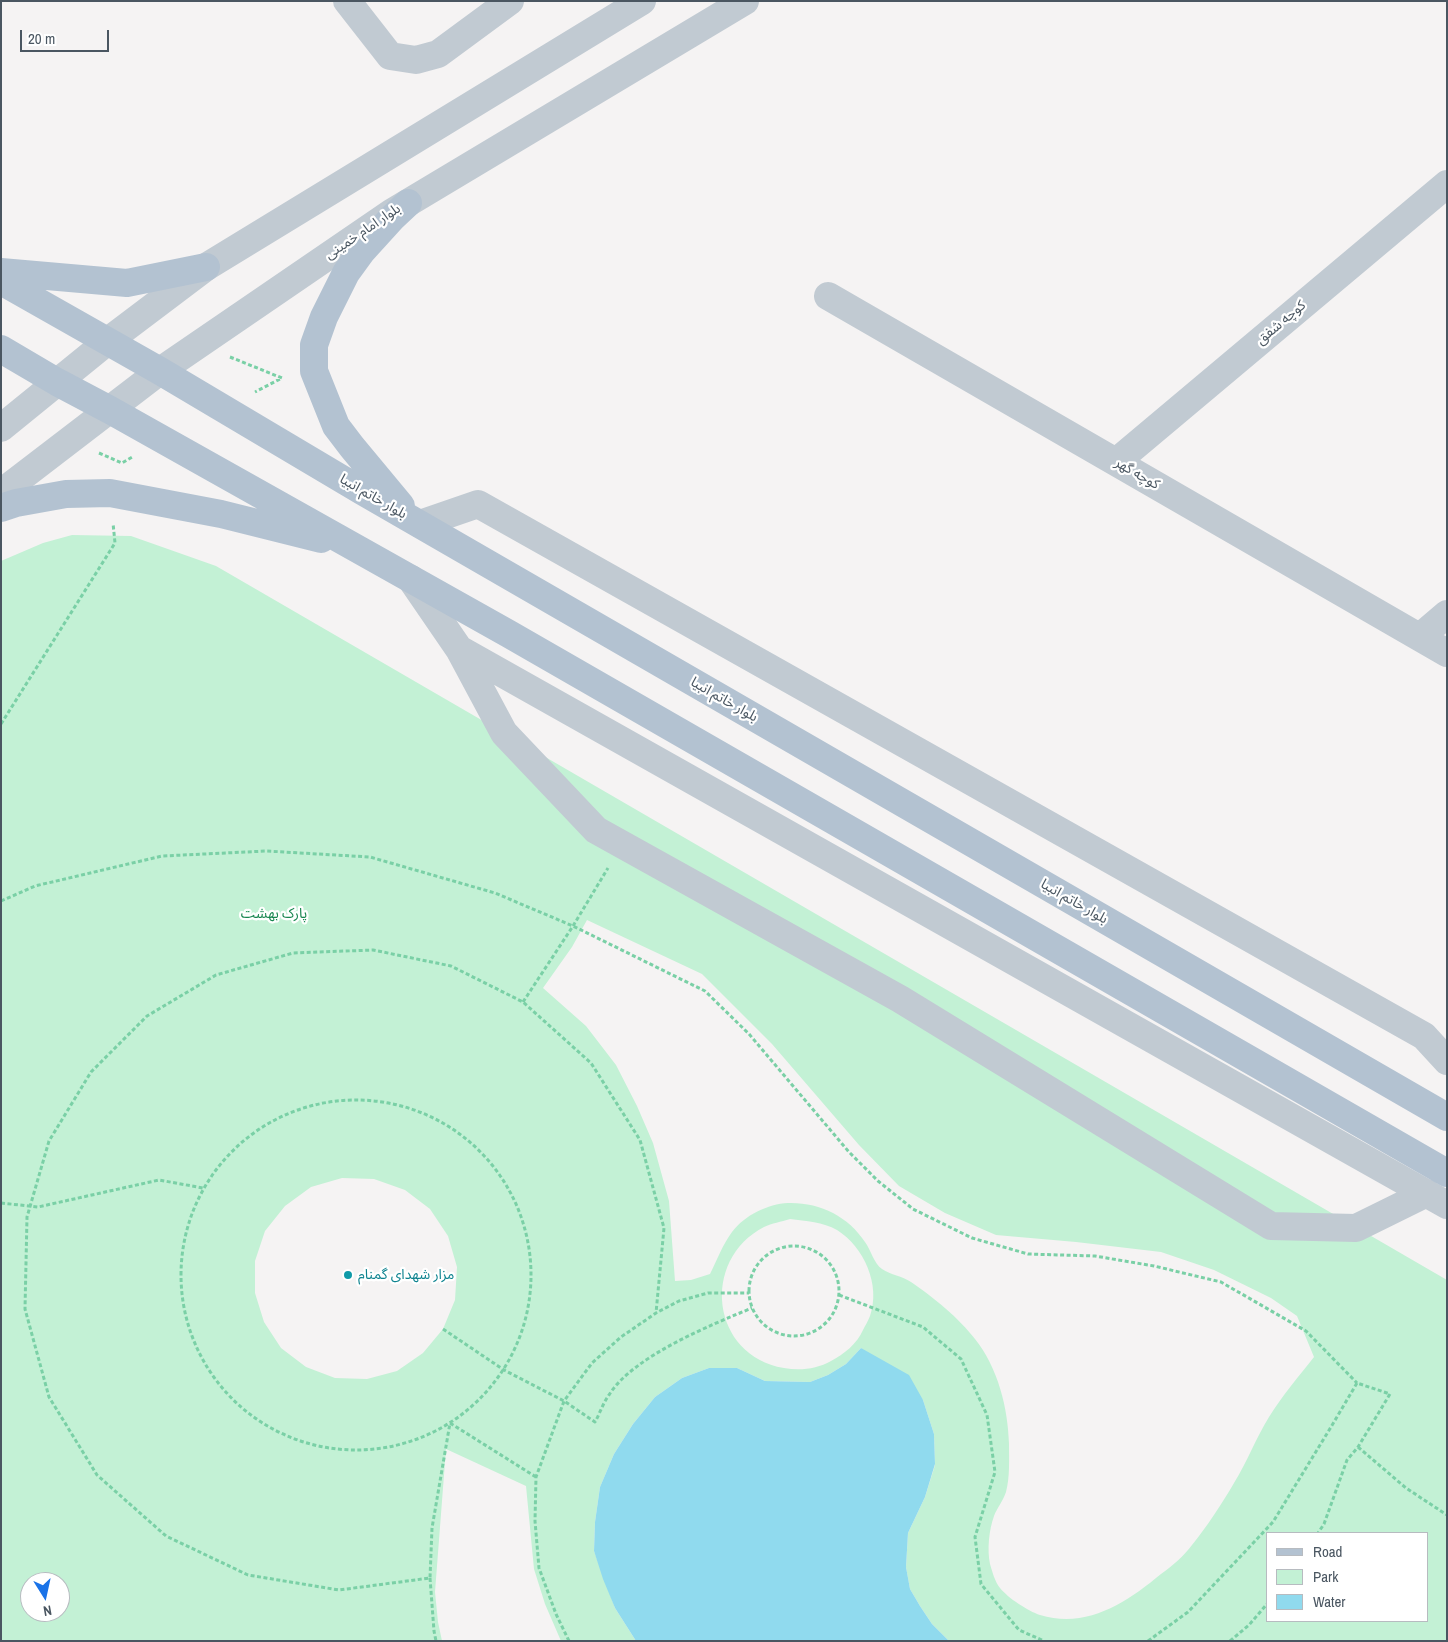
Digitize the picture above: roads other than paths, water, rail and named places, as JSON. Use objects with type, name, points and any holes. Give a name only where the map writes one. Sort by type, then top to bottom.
[{"type":"main road","points":[[408,203],[362,251],[346,273],[324,317],[314,345],[314,371],[336,426],[417,522]]},
{"type":"main road","points":[[1,272],[127,282],[206,267]]},
{"type":"main road","name":"بلوار خاتم انبیا","points":[[1,281],[160,371],[417,522],[1447,1117]]},
{"type":"main road","points":[[1,349],[509,634],[1447,1173]]},
{"type":"main road","points":[[1,508],[16,503],[66,494],[110,492],[221,514],[351,545]]},
{"type":"street","points":[[347,1],[390,56],[416,60],[438,54],[510,1]]},
{"type":"street","points":[[1,428],[108,341],[206,267],[642,1]]},
{"type":"street","name":"بلوار امام خمینی","points":[[1,493],[160,371],[391,213],[745,1]]},
{"type":"street","name":"کوچه شفق","points":[[1116,462],[1447,184]]},
{"type":"street","name":"کوچه گهر","points":[[828,296],[1447,653]]},
{"type":"street","points":[[417,522],[478,504],[1424,1036],[1447,1061]]},
{"type":"street","points":[[411,579],[459,650],[504,733],[596,830],[900,999],[1271,1226],[1356,1228],[1437,1199]]},
{"type":"street","points":[[1420,637],[1447,614]]},
{"type":"street","points":[[459,650],[1437,1199]]},
{"type":"water","points":[[861,1348],[909,1375],[923,1400],[934,1434],[935,1464],[925,1497],[908,1533],[906,1567],[910,1589],[932,1624],[949,1641],[636,1641],[615,1608],[594,1551],[595,1522],[600,1487],[614,1454],[633,1424],[655,1397],[682,1378],[709,1368],[737,1368],[765,1381],[810,1382],[828,1375],[846,1364]]},
{"type":"place","name":"مزار شهدای گمنام","points":[[348,1275]]},
{"type":"park label","name":"پارک بهشت","points":[[274,914]]}]
